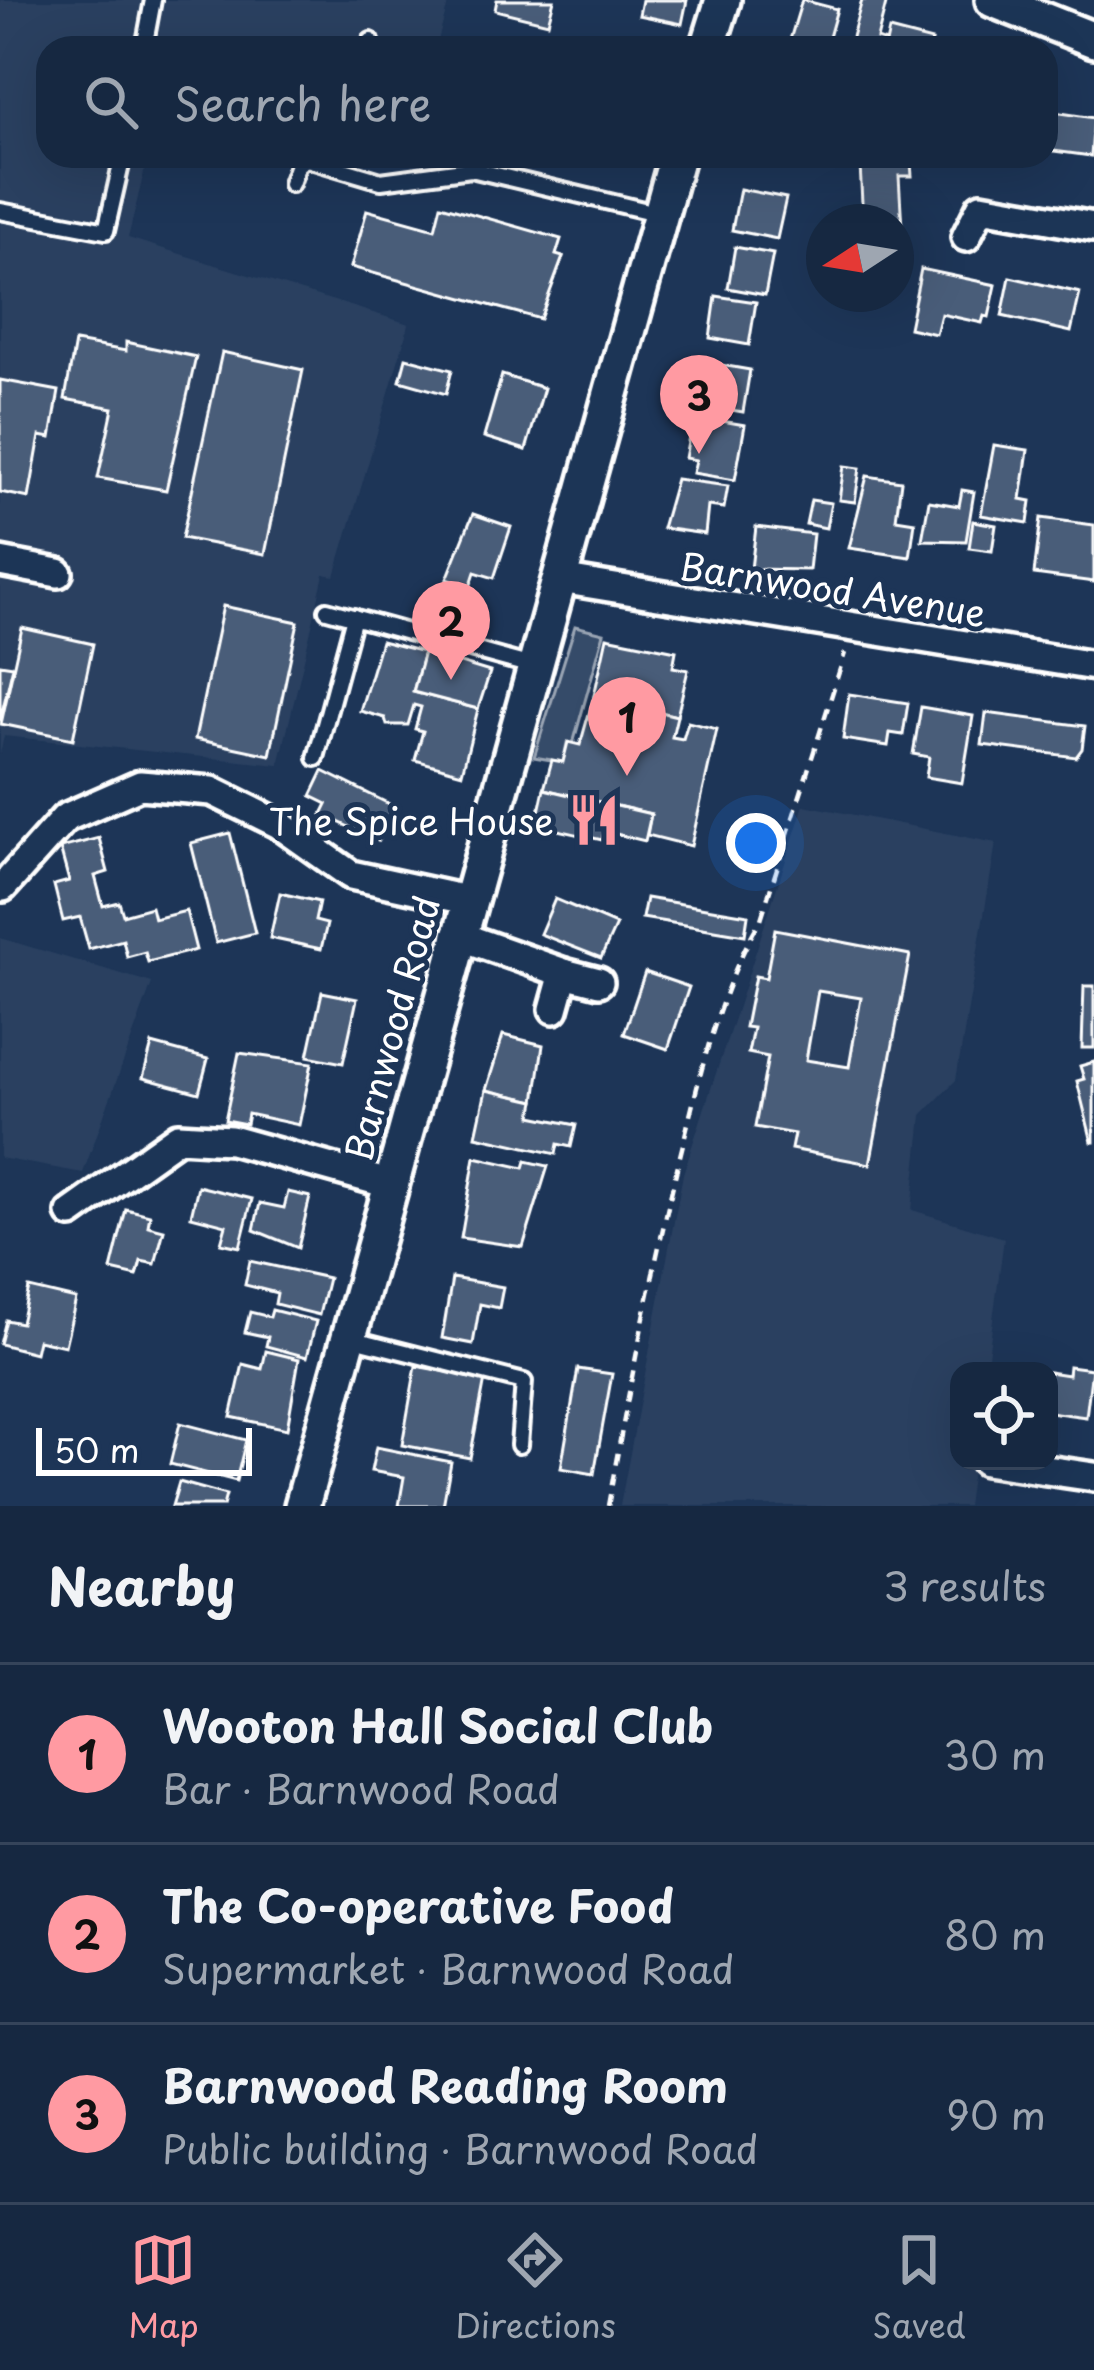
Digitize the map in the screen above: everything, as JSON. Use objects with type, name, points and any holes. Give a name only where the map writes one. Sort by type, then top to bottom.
[{"type":"street","points":[[712,36],[723,0]]},
{"type":"street","points":[[993,0],[1094,40]]},
{"type":"street","name":"Barnwood Road","points":[[302,1506],[466,900],[672,168]]},
{"type":"street","points":[[966,237],[981,207],[1094,227]]},
{"type":"street","points":[[0,562],[58,573]]},
{"type":"street","name":"Barnwood Avenue","points":[[560,578],[1094,666]]},
{"type":"street","points":[[1,889],[65,818],[140,785],[212,790],[280,824],[351,875],[466,900]]},
{"type":"street","points":[[457,935],[599,982]]},
{"type":"street","points":[[554,1009],[564,973]]},
{"type":"street","points":[[71,1213],[178,1137],[231,1140],[388,1184]]},
{"type":"street","points":[[1058,1469],[1094,1477]]},
{"type":"lane","points":[[146,36],[153,0]]},
{"type":"lane","points":[[0,211],[106,230],[120,168]]},
{"type":"lane","points":[[291,184],[297,168]]},
{"type":"lane","points":[[336,168],[381,182],[471,169],[659,214]]},
{"type":"lane","points":[[327,610],[532,666]]},
{"type":"lane","points":[[316,758],[354,617]]},
{"type":"lane","points":[[350,1338],[524,1382],[519,1445]]},
{"type":"path","points":[[608,1506],[644,1305],[704,1059],[741,951],[761,919],[850,629]]},
{"type":"shaded area","points":[[0,0],[449,0],[439,36],[36,36],[36,168],[145,168],[128,238],[409,324],[335,576],[324,574],[279,765],[4,736],[0,754]]},
{"type":"shaded area","points":[[575,626],[604,633],[573,744],[567,743],[563,762],[534,757]]},
{"type":"shaded area","points":[[804,805],[996,843],[956,1080],[922,1115],[912,1210],[1004,1238],[987,1362],[950,1362],[950,1470],[972,1470],[967,1506],[620,1506],[683,1174]]},
{"type":"shaded area","points":[[0,938],[152,983],[83,1173],[0,1158]]},
{"type":"building","points":[[497,0],[554,0],[548,23],[495,10]]},
{"type":"building","points":[[642,0],[687,0],[682,24],[639,15]]},
{"type":"building","points":[[802,0],[837,9],[829,36],[791,36]]},
{"type":"building","points":[[862,0],[887,0],[878,36],[852,36]]},
{"type":"building","points":[[1058,113],[1094,118],[1091,156],[1058,152]]},
{"type":"building","points":[[860,168],[911,168],[912,176],[899,176],[901,204],[862,204]]},
{"type":"building","points":[[740,189],[786,198],[777,239],[732,230]]},
{"type":"building","points":[[441,205],[561,239],[556,255],[563,257],[540,319],[351,267],[367,210],[435,229]]},
{"type":"building","points":[[735,247],[773,254],[765,295],[728,288]]},
{"type":"building","points":[[921,269],[996,285],[989,317],[984,316],[982,323],[941,314],[936,334],[909,328]]},
{"type":"building","points":[[1010,277],[1080,293],[1071,332],[1002,316]]},
{"type":"building","points":[[716,296],[756,302],[749,345],[710,338]]},
{"type":"building","points":[[75,342],[126,351],[126,342],[196,357],[166,490],[98,478],[113,408],[65,399]]},
{"type":"building","points":[[222,352],[303,370],[265,554],[182,538]]},
{"type":"building","points":[[406,358],[452,370],[446,394],[400,381]]},
{"type":"building","points":[[698,361],[750,370],[743,412],[691,403]]},
{"type":"building","points":[[502,375],[544,388],[526,450],[484,437]]},
{"type":"building","points":[[0,380],[59,391],[51,438],[40,436],[29,498],[0,492]]},
{"type":"building","points":[[693,416],[745,425],[735,480],[693,473],[696,460],[685,458]]},
{"type":"building","points":[[994,445],[1028,450],[1021,499],[1031,501],[1028,523],[981,515]]},
{"type":"building","points":[[844,466],[860,468],[855,502],[839,500]]},
{"type":"building","points":[[867,476],[901,481],[896,519],[915,522],[910,557],[849,548]]},
{"type":"building","points":[[676,479],[728,486],[724,508],[708,506],[705,534],[662,528]]},
{"type":"building","points":[[962,490],[974,492],[966,541],[922,540],[929,501],[959,506]]},
{"type":"building","points":[[811,500],[831,503],[826,528],[806,524]]},
{"type":"building","points":[[473,514],[511,527],[494,578],[475,572],[470,587],[447,579]]},
{"type":"building","points":[[1041,518],[1094,525],[1094,582],[1034,574]]},
{"type":"building","points":[[973,521],[996,525],[992,551],[969,548]]},
{"type":"building","points":[[756,527],[813,534],[809,570],[751,569]]},
{"type":"building","points":[[223,606],[298,622],[270,755],[195,739]]},
{"type":"building","points":[[22,628],[93,644],[73,739],[1,724]]},
{"type":"building","points":[[607,637],[676,651],[673,667],[688,670],[677,716],[594,696]]},
{"type":"building","points":[[381,641],[424,652],[413,692],[478,709],[462,773],[415,760],[423,731],[415,729],[421,707],[414,705],[408,725],[387,725],[385,718],[360,711]]},
{"type":"building","points":[[424,652],[490,672],[478,709],[413,692]]},
{"type":"building","points":[[0,664],[13,666],[0,721]]},
{"type":"building","points":[[849,694],[908,703],[903,735],[890,733],[888,746],[843,739]]},
{"type":"building","points":[[594,696],[677,716],[672,737],[683,739],[688,722],[717,729],[691,846],[647,835],[651,814],[544,789],[552,760],[563,762],[568,742],[580,745]]},
{"type":"building","points":[[921,707],[973,716],[962,783],[926,777],[929,757],[913,754]]},
{"type":"building","points":[[986,713],[1085,726],[1082,749],[1076,757],[982,745]]},
{"type":"building","points":[[323,771],[395,807],[378,841],[322,814],[327,804],[311,796]]},
{"type":"building","name":"The Spice House","points":[[544,789],[651,814],[645,841],[604,831],[602,840],[536,825]]},
{"type":"building","points":[[230,833],[255,933],[216,943],[191,843]]},
{"type":"building","points":[[99,838],[108,872],[95,876],[103,906],[119,902],[123,915],[151,907],[154,919],[186,911],[196,950],[148,962],[145,952],[127,957],[123,940],[89,949],[80,917],[63,921],[54,885],[69,881],[60,848]]},
{"type":"building","points":[[280,893],[319,902],[315,921],[327,924],[321,949],[270,938]]},
{"type":"building","points":[[646,898],[748,915],[745,935],[642,918]]},
{"type":"building","points":[[555,899],[616,925],[601,958],[540,934]]},
{"type":"building","points":[[775,929],[910,955],[870,1164],[791,1149],[794,1134],[755,1127],[768,1057],[748,1053],[753,1028],[745,1027],[755,976],[766,978]],"holes":[[[818,991],[861,998],[849,1067],[806,1060]]]},
{"type":"building","points":[[645,972],[689,987],[668,1049],[624,1034]]},
{"type":"building","points":[[1084,986],[1094,986],[1094,1048],[1082,1048]]},
{"type":"building","points":[[322,992],[357,999],[343,1063],[308,1056]]},
{"type":"building","points":[[503,1035],[543,1045],[535,1101],[486,1090]]},
{"type":"building","points":[[152,1044],[208,1059],[199,1093],[143,1078]]},
{"type":"building","points":[[239,1053],[312,1063],[299,1125],[248,1114],[246,1124],[225,1120]]},
{"type":"building","points":[[1094,1062],[1092,1142],[1077,1081],[1084,1079],[1080,1066]]},
{"type":"building","points":[[486,1090],[535,1101],[532,1116],[576,1125],[571,1147],[558,1144],[556,1154],[476,1136]]},
{"type":"building","points":[[475,1157],[524,1168],[526,1161],[548,1166],[523,1247],[461,1238]]},
{"type":"building","points":[[198,1186],[252,1199],[240,1247],[221,1243],[226,1225],[191,1216]]},
{"type":"building","points":[[288,1192],[310,1197],[298,1248],[254,1230],[260,1203],[284,1208]]},
{"type":"building","points":[[126,1209],[150,1215],[148,1226],[164,1230],[155,1264],[141,1261],[137,1276],[111,1270]]},
{"type":"building","points":[[250,1261],[328,1278],[319,1315],[275,1304],[277,1293],[245,1285]]},
{"type":"building","points":[[452,1278],[503,1287],[499,1308],[480,1304],[473,1344],[442,1338]]},
{"type":"building","points":[[29,1288],[76,1299],[65,1346],[38,1340],[35,1353],[0,1344],[6,1320],[21,1323]]},
{"type":"building","points":[[272,1310],[316,1321],[307,1357],[266,1346],[268,1337],[245,1332],[250,1312],[270,1317]]},
{"type":"building","points":[[266,1351],[299,1359],[287,1429],[231,1417],[243,1364],[262,1369]]},
{"type":"building","points":[[416,1366],[485,1379],[470,1458],[402,1445]]},
{"type":"building","points":[[1069,1366],[1092,1369],[1086,1417],[1058,1413],[1058,1373],[1068,1375]]},
{"type":"building","points":[[578,1369],[612,1374],[594,1474],[561,1468]]},
{"type":"building","points":[[180,1423],[246,1440],[236,1481],[170,1464]]},
{"type":"building","points":[[376,1447],[451,1462],[443,1506],[399,1506],[404,1477],[371,1471]]},
{"type":"building","points":[[179,1482],[226,1495],[223,1506],[172,1506]]},
{"type":"place","name":"Barnwood Reading Room","points":[[699,454]]},
{"type":"place","name":"The Co-operative Food","points":[[451,680]]},
{"type":"place","name":"Wooton Hall Social Club","points":[[627,776]]},
{"type":"place","name":"The Spice House","points":[[594,820]]}]
